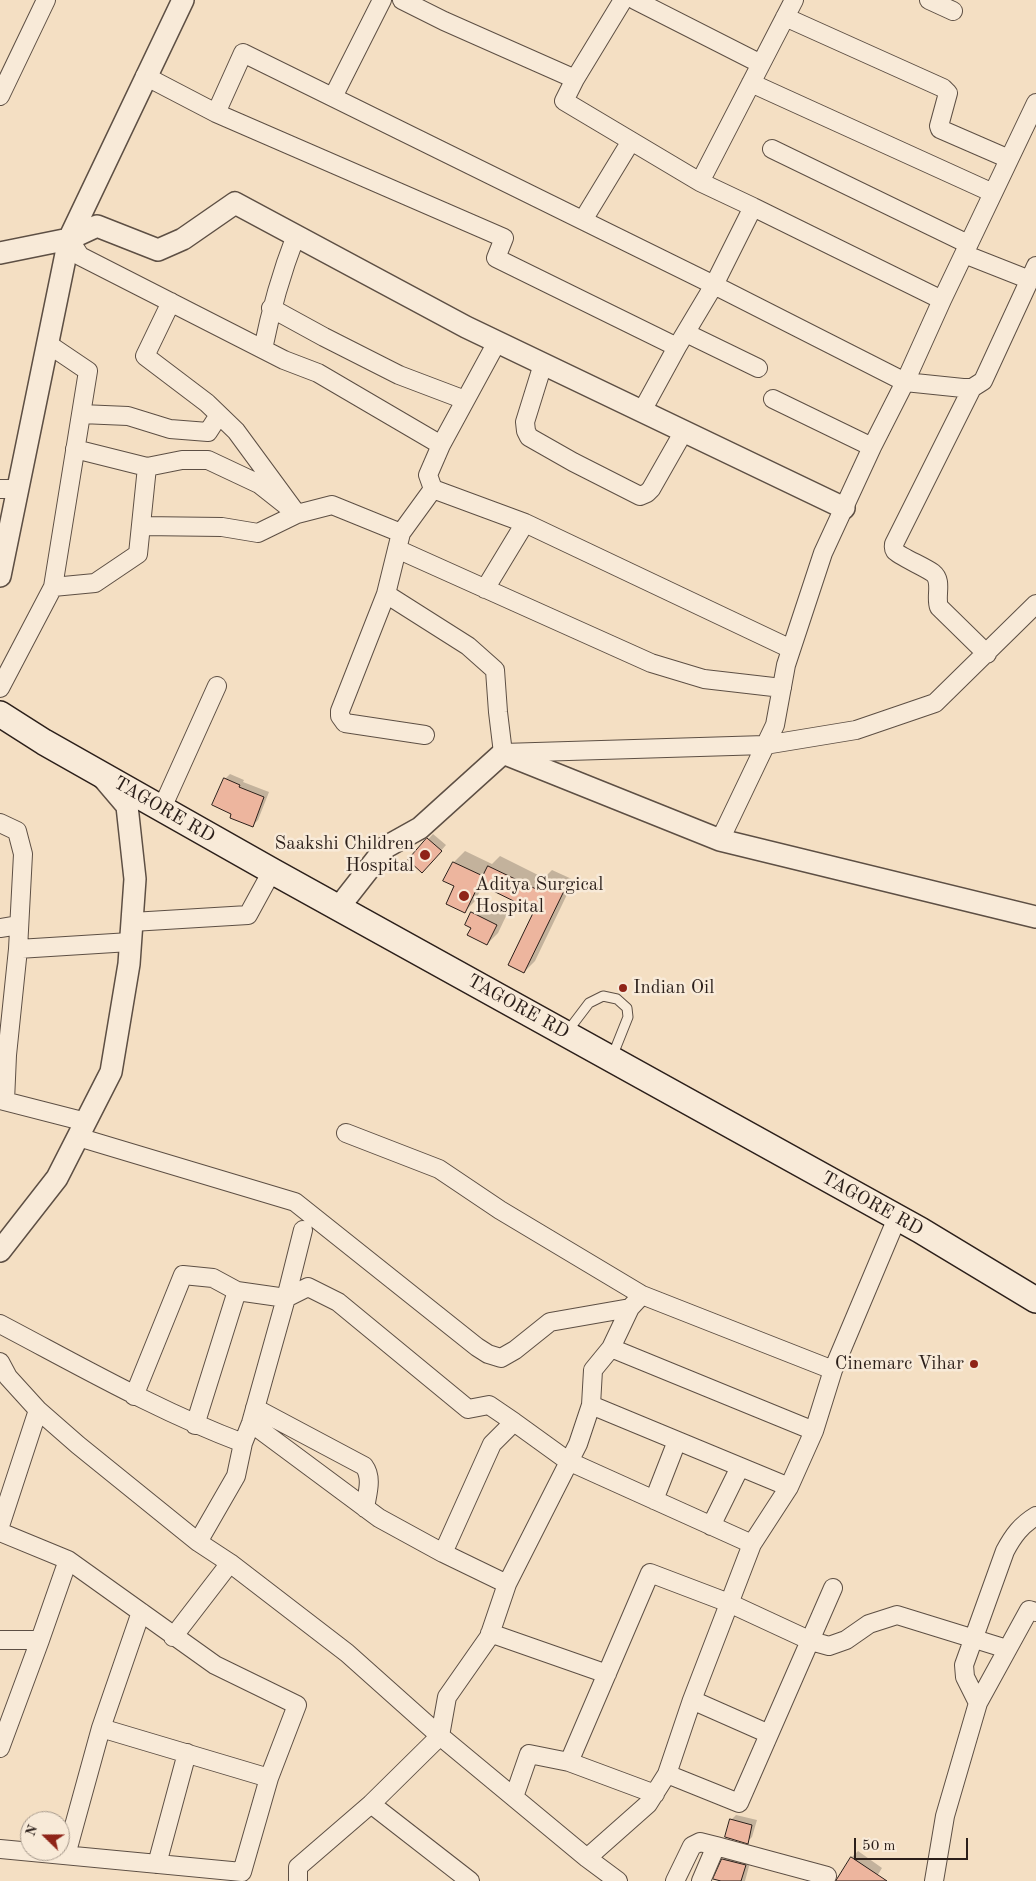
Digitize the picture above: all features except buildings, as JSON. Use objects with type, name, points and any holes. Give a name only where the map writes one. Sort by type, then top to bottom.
[{"type":"main road","name":"TAGORE RD","points":[[0,714],[44,742],[272,872],[339,907],[897,1218],[1036,1300]]},
{"type":"street","points":[[0,96],[46,0]]},
{"type":"street","points":[[0,576],[9,489],[48,344],[69,239],[145,76],[183,0]]},
{"type":"street","points":[[333,97],[382,0]]},
{"type":"street","points":[[402,0],[444,21],[575,79]]},
{"type":"street","points":[[623,0],[575,79],[564,101],[700,182],[942,300]]},
{"type":"street","points":[[635,0],[761,64]]},
{"type":"street","points":[[700,182],[794,0]]},
{"type":"street","points":[[929,0],[953,11]]},
{"type":"street","points":[[785,17],[943,88],[948,93],[939,126],[940,130],[1009,159]]},
{"type":"street","points":[[216,113],[243,53],[714,285],[905,382],[972,388]]},
{"type":"street","points":[[145,76],[216,113],[504,238],[496,258],[681,340],[758,368]]},
{"type":"street","points":[[751,83],[993,194]]},
{"type":"street","points":[[720,840],[775,725],[786,665],[822,553],[905,382],[1036,103]]},
{"type":"street","points":[[583,220],[632,141]]},
{"type":"street","points":[[772,149],[966,249],[1033,273],[983,380],[972,388],[894,544],[896,552],[916,562],[935,575],[938,582],[937,601],[939,607],[987,654]]},
{"type":"street","points":[[0,253],[69,239],[97,226],[158,250],[183,239],[235,203],[497,342],[844,508]]},
{"type":"street","points":[[642,411],[714,285],[752,207]]},
{"type":"street","points":[[263,349],[271,308],[280,276],[296,235]]},
{"type":"street","points":[[69,239],[80,256],[263,349],[318,373],[440,444]]},
{"type":"street","points":[[171,302],[145,356],[207,403],[236,431],[296,514]]},
{"type":"street","points":[[271,308],[399,375],[465,400]]},
{"type":"street","points":[[497,342],[440,444],[428,475],[433,488],[525,523],[791,649]]},
{"type":"street","points":[[0,688],[53,587],[88,371],[48,344]]},
{"type":"street","points":[[543,364],[525,422],[529,437],[640,496],[651,489],[684,431]]},
{"type":"street","points":[[773,399],[872,448]]},
{"type":"street","points":[[81,414],[128,416],[170,429],[208,432],[219,415]]},
{"type":"street","points":[[75,449],[147,467],[182,460],[208,460],[259,484],[296,514]]},
{"type":"street","points":[[53,587],[95,583],[138,554],[147,467]]},
{"type":"street","points":[[425,734],[345,723],[340,716],[340,711],[386,594],[399,541],[433,488]]},
{"type":"street","points":[[141,526],[222,527],[258,533],[296,514],[332,505],[485,589],[651,663],[704,679],[782,688]]},
{"type":"street","points":[[485,589],[525,523]]},
{"type":"street","points":[[386,594],[468,646],[495,670],[503,753]]},
{"type":"street","points":[[339,907],[386,847],[420,828],[503,753],[765,745],[856,730],[935,703],[1036,604]]},
{"type":"street","points":[[162,808],[217,686]]},
{"type":"street","points":[[503,753],[720,840],[1036,917]]},
{"type":"street","points":[[0,1251],[57,1178],[111,1072],[129,964],[135,879],[127,806],[98,772]]},
{"type":"street","points":[[0,823],[17,831],[23,854],[18,949],[2,1100],[295,1202],[477,1347],[488,1354],[500,1358],[515,1350],[550,1322],[630,1308]]},
{"type":"street","points":[[18,949],[248,915],[272,872]]},
{"type":"street","points":[[0,928],[19,926]]},
{"type":"street","points":[[346,1132],[439,1169],[500,1210],[642,1295],[833,1370]]},
{"type":"street","points":[[587,1858],[648,1804],[667,1774],[692,1700],[752,1544],[789,1487],[814,1431],[833,1370],[897,1218]]},
{"type":"street","points":[[198,1542],[236,1476],[242,1443],[253,1415],[303,1230]]},
{"type":"street","points":[[134,1396],[183,1274],[213,1278],[237,1291],[286,1298],[308,1287],[338,1302],[468,1409],[489,1405],[568,1461],[752,1544]]},
{"type":"street","points":[[195,1425],[237,1291]]},
{"type":"street","points":[[298,1881],[298,1867],[371,1804],[440,1736],[447,1696],[489,1637],[507,1584],[578,1444],[591,1405],[593,1370],[611,1348],[630,1308],[642,1295]]},
{"type":"street","points":[[0,1324],[134,1396],[195,1425],[242,1443]]},
{"type":"street","points":[[611,1348],[814,1431]]},
{"type":"street","points":[[0,1362],[8,1377],[38,1410],[198,1542],[230,1563],[347,1653],[440,1736],[587,1858],[618,1881]]},
{"type":"street","points":[[591,1405],[789,1487]]},
{"type":"street","points":[[0,1526],[38,1410]]},
{"type":"street","points":[[253,1415],[364,1466],[368,1472],[369,1480],[365,1508]]},
{"type":"street","points":[[253,1415],[379,1518],[443,1553],[507,1584]]},
{"type":"street","points":[[443,1553],[492,1444],[514,1422]]},
{"type":"street","points":[[654,1500],[677,1441]]},
{"type":"street","points":[[711,1526],[740,1467]]},
{"type":"street","points":[[978,1703],[965,1677],[964,1665],[1005,1551],[1019,1528],[1036,1516]]},
{"type":"street","points":[[0,1532],[68,1560],[216,1666],[297,1705],[269,1778],[242,1872],[70,1855]]},
{"type":"street","points":[[0,1748],[68,1560]]},
{"type":"street","points":[[173,1636],[230,1563]]},
{"type":"street","points":[[568,1762],[650,1573],[729,1603],[811,1641],[829,1646],[846,1640],[869,1624],[897,1615],[1007,1649]]},
{"type":"street","points":[[667,1774],[739,1803],[833,1588]]},
{"type":"street","points":[[934,1881],[945,1816],[978,1703],[1029,1610],[1036,1612]]},
{"type":"street","points":[[70,1840],[101,1728],[141,1612]]},
{"type":"street","points":[[490,1633],[607,1674]]},
{"type":"street","points":[[0,1640],[40,1640]]},
{"type":"street","points":[[692,1700],[769,1734]]},
{"type":"street","points":[[101,1728],[269,1778]]},
{"type":"street","points":[[157,1864],[187,1753]]},
{"type":"street","points":[[514,1797],[528,1754],[568,1762],[655,1794]]},
{"type":"street","points":[[371,1804],[470,1881]]},
{"type":"street","points":[[675,1881],[692,1846],[700,1842],[827,1876]]},
{"type":"street","points":[[701,1881],[716,1846]]},
{"type":"street","points":[[0,1849],[20,1851]]},
{"type":"lane","points":[[566,1034],[589,1003],[603,996],[617,999],[627,1008],[628,1017],[611,1060]]},
{"type":"place","name":"Saakshi Children Hospital","points":[[425,855]]},
{"type":"place","name":"Aditya Surgical Hospital","points":[[464,896]]},
{"type":"place","name":"Indian Oil","points":[[623,988]]},
{"type":"place","name":"Cinemarc Vihar","points":[[974,1364]]}]
